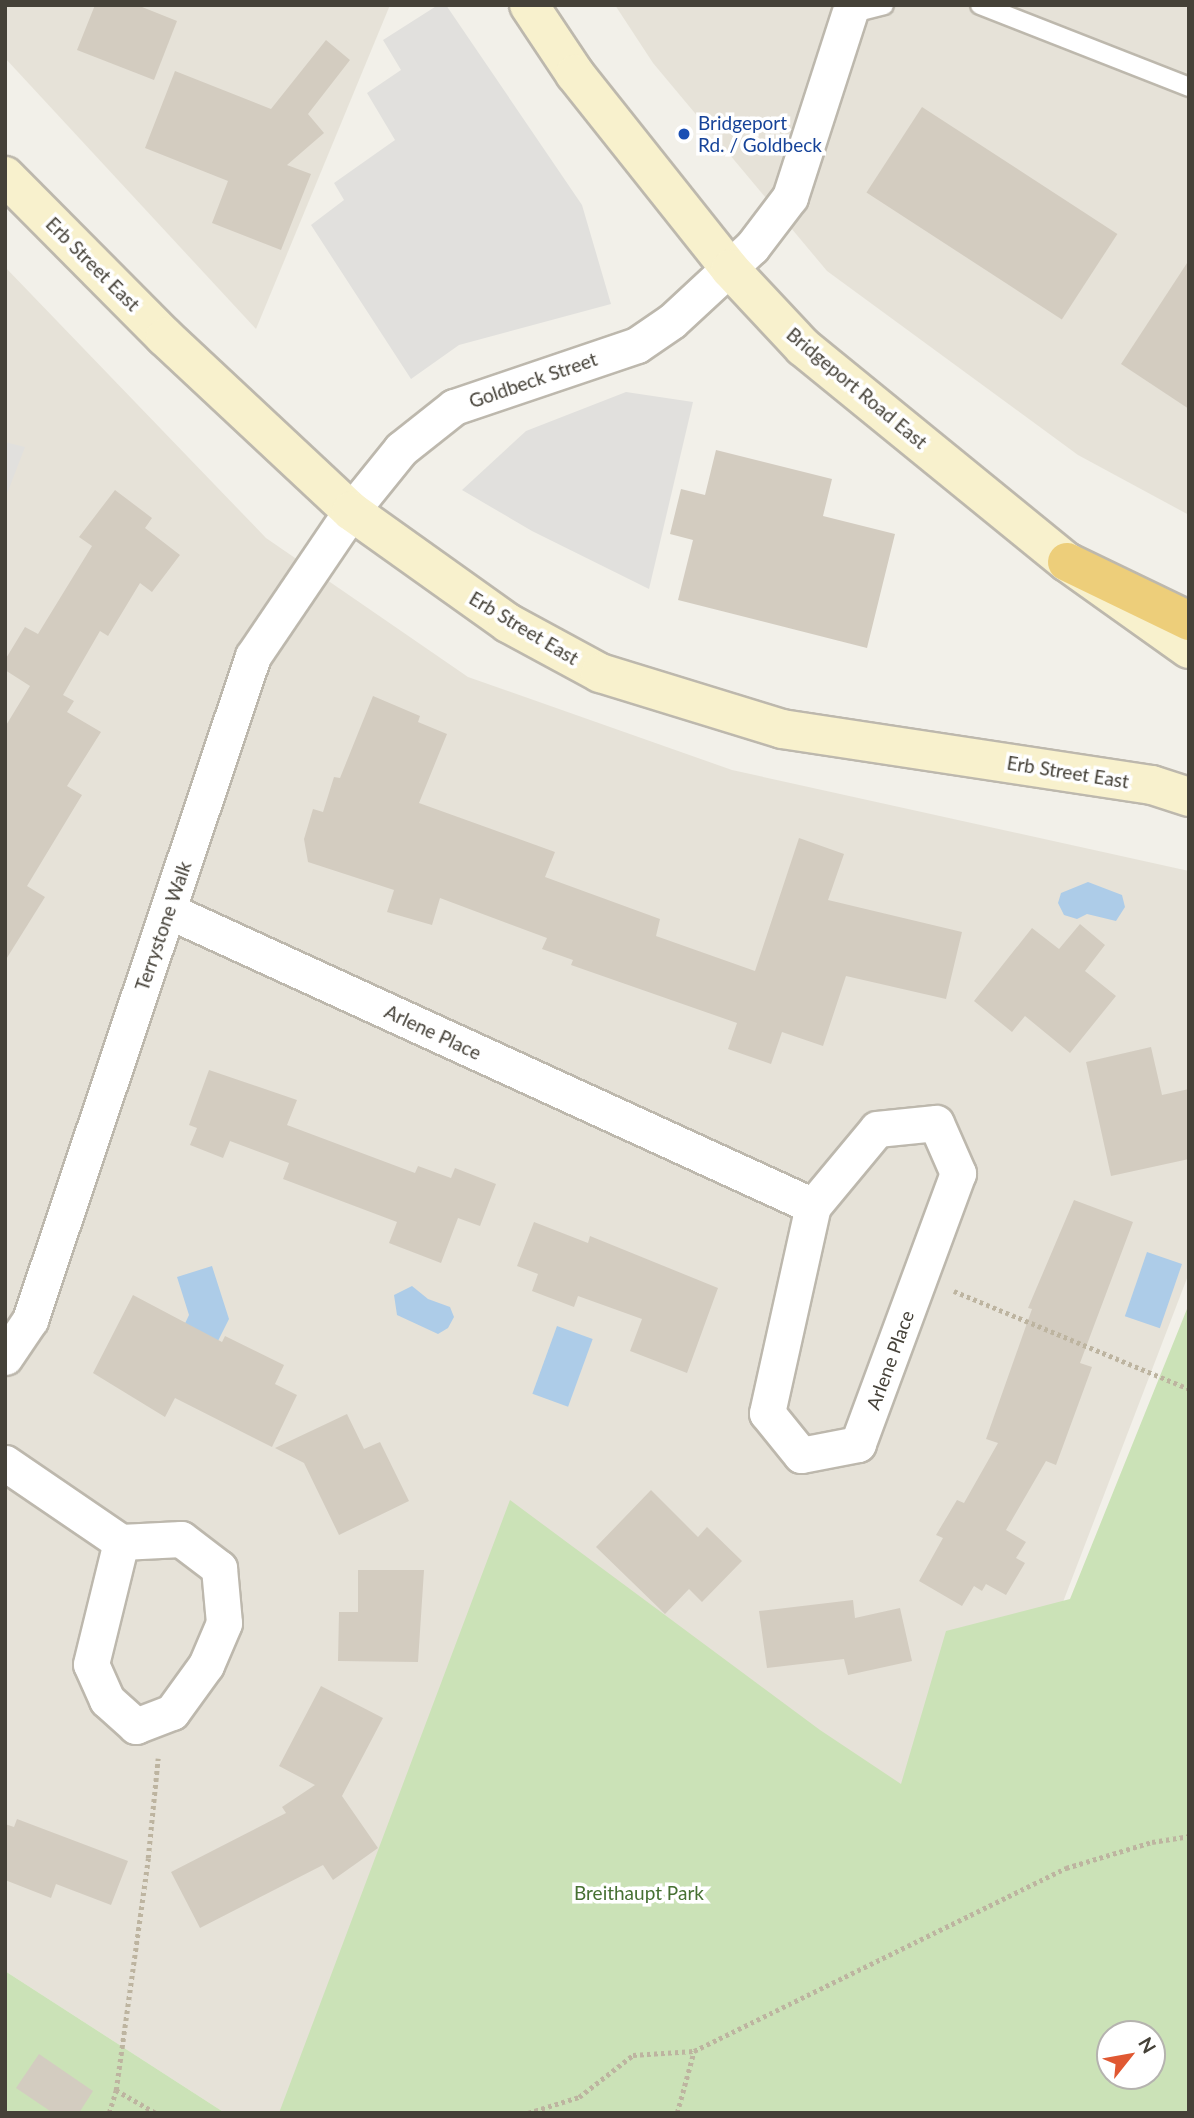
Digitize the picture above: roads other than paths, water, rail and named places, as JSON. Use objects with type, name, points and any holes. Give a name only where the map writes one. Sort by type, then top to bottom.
[{"type":"highway","points":[[1068,562],[1189,621]]},
{"type":"main road","name":"Bridgeport Road East","points":[[528,5],[575,74],[730,269],[803,347],[1068,562],[1189,649]]},
{"type":"main road","name":"Erb Street East","points":[[5,176],[166,337],[351,511],[508,623],[600,673],[782,729],[1152,785],[1189,797]]},
{"type":"street","name":"Goldbeck Street","points":[[351,511],[401,449],[454,407],[636,345],[673,321],[730,269],[790,197],[849,14]]},
{"type":"street","name":"Terrystone Walk","points":[[5,1357],[30,1320],[253,656],[351,511]]},
{"type":"street","name":"Arlene Place","points":[[169,911],[813,1206]]},
{"type":"street","name":"Arlene Place","points":[[936,1123],[958,1173],[859,1444],[801,1455],[768,1413],[813,1206],[877,1129],[936,1123]]},
{"type":"street","points":[[5,1463],[121,1542],[181,1539],[219,1568],[224,1623],[206,1665],[172,1712],[136,1726],[107,1700],[91,1664],[121,1542]]},
{"type":"lane","points":[[849,14],[884,5]]},
{"type":"lane","points":[[980,5],[1189,87]]},
{"type":"water","points":[[1088,882],[1122,895],[1125,907],[1116,921],[1087,914],[1077,919],[1064,915],[1058,903],[1061,893]]},
{"type":"water","points":[[1147,1252],[1182,1264],[1160,1328],[1125,1316]]},
{"type":"water","points":[[212,1266],[229,1319],[214,1349],[181,1332],[189,1315],[177,1277]]},
{"type":"water","points":[[412,1286],[428,1299],[450,1307],[454,1317],[448,1328],[438,1334],[397,1315],[394,1295]]},
{"type":"water","points":[[557,1326],[593,1339],[568,1407],[532,1394]]},
{"type":"place","name":"Bridgeport Rd. / Goldbeck","points":[[684,134]]},
{"type":"park label","name":"Breithaupt Park","points":[[639,1893]]}]
